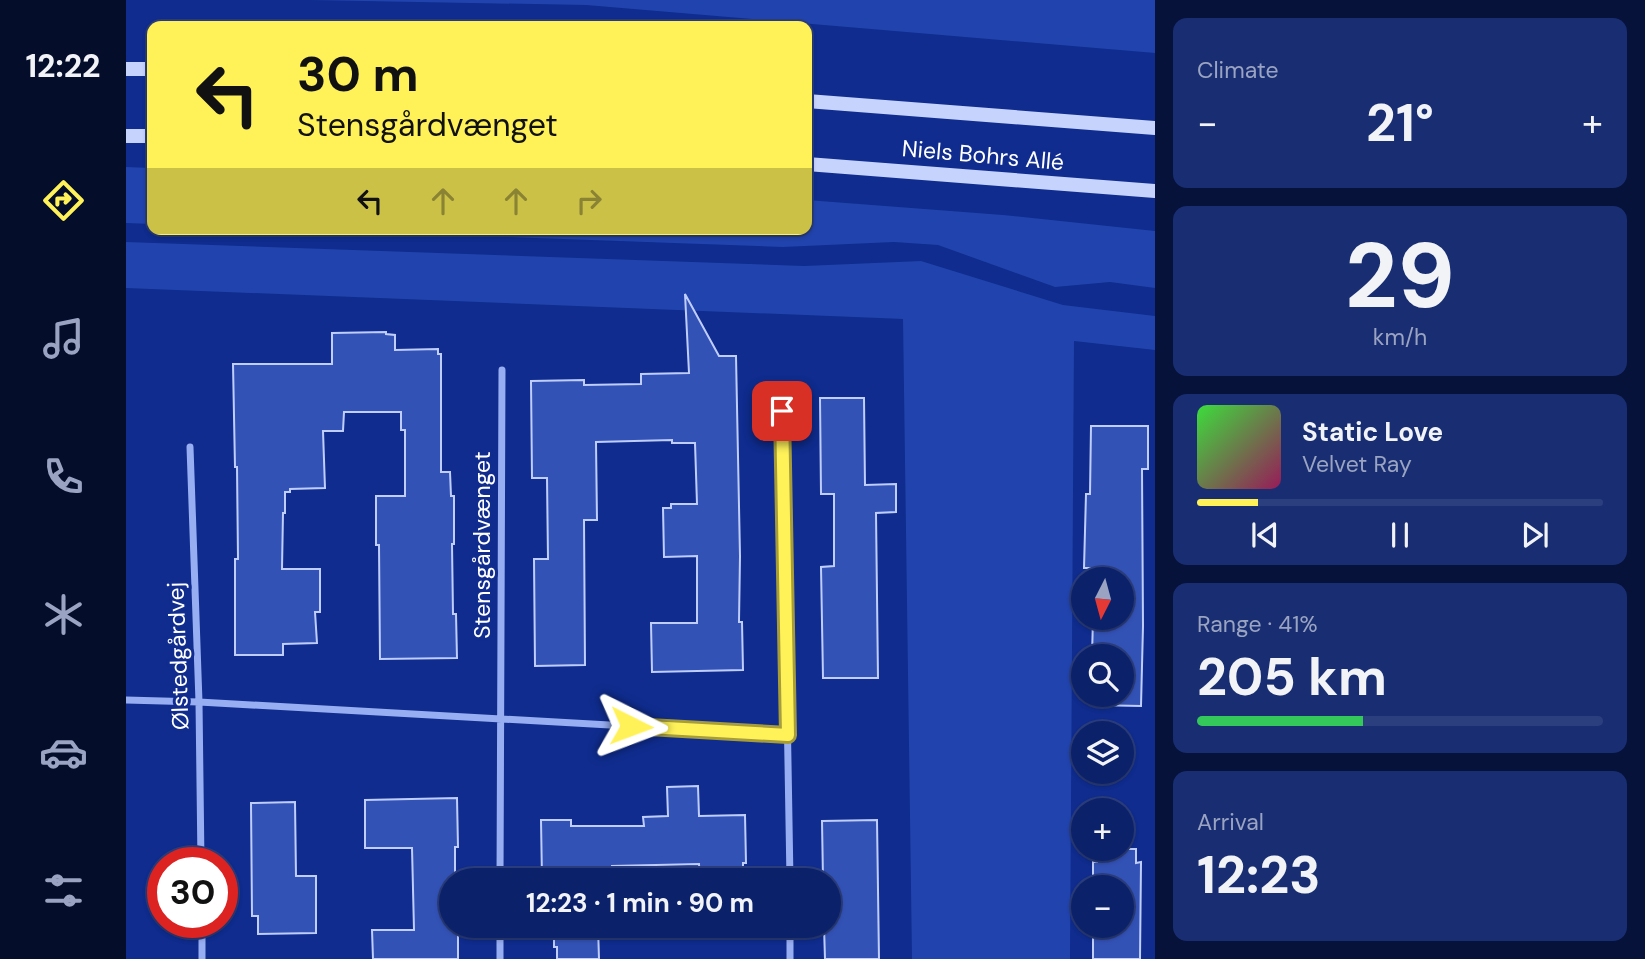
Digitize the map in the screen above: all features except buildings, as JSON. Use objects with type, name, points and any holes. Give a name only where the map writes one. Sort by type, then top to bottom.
[{"type":"street","points":[[126,69],[147,69]]},
{"type":"street","name":"Niels Bohrs Allé","points":[[812,101],[1155,128]]},
{"type":"street","points":[[126,136],[147,136]]},
{"type":"street","name":"Niels Bohrs Allé","points":[[812,163],[1155,191]]},
{"type":"street","name":"Stensgårdvænget","points":[[500,868],[502,370]]},
{"type":"street","points":[[782,411],[790,868]]},
{"type":"street","name":"Ølstedgårdvej","points":[[190,447],[199,702],[201,847]]},
{"type":"street","points":[[126,700],[788,735]]},
{"type":"street","points":[[202,938],[202,959]]},
{"type":"street","points":[[500,938],[500,959]]},
{"type":"street","points":[[790,938],[790,959]]},
{"type":"shaded area","points":[[309,0],[1155,0],[1155,53],[812,24],[812,21],[776,21],[586,5]]},
{"type":"shaded area","points":[[126,167],[147,168],[147,224],[126,223]]},
{"type":"shaded area","points":[[812,200],[1003,215],[1155,231],[1155,288],[1110,282],[1055,287],[938,245],[894,242],[783,247],[455,235],[812,235]]},
{"type":"shaded area","points":[[126,242],[804,266],[921,261],[1063,305],[1155,316],[1155,350],[1074,341],[1070,959],[912,959],[903,319],[126,288]]},
{"type":"route","points":[[631,726],[788,735],[782,411]]}]
